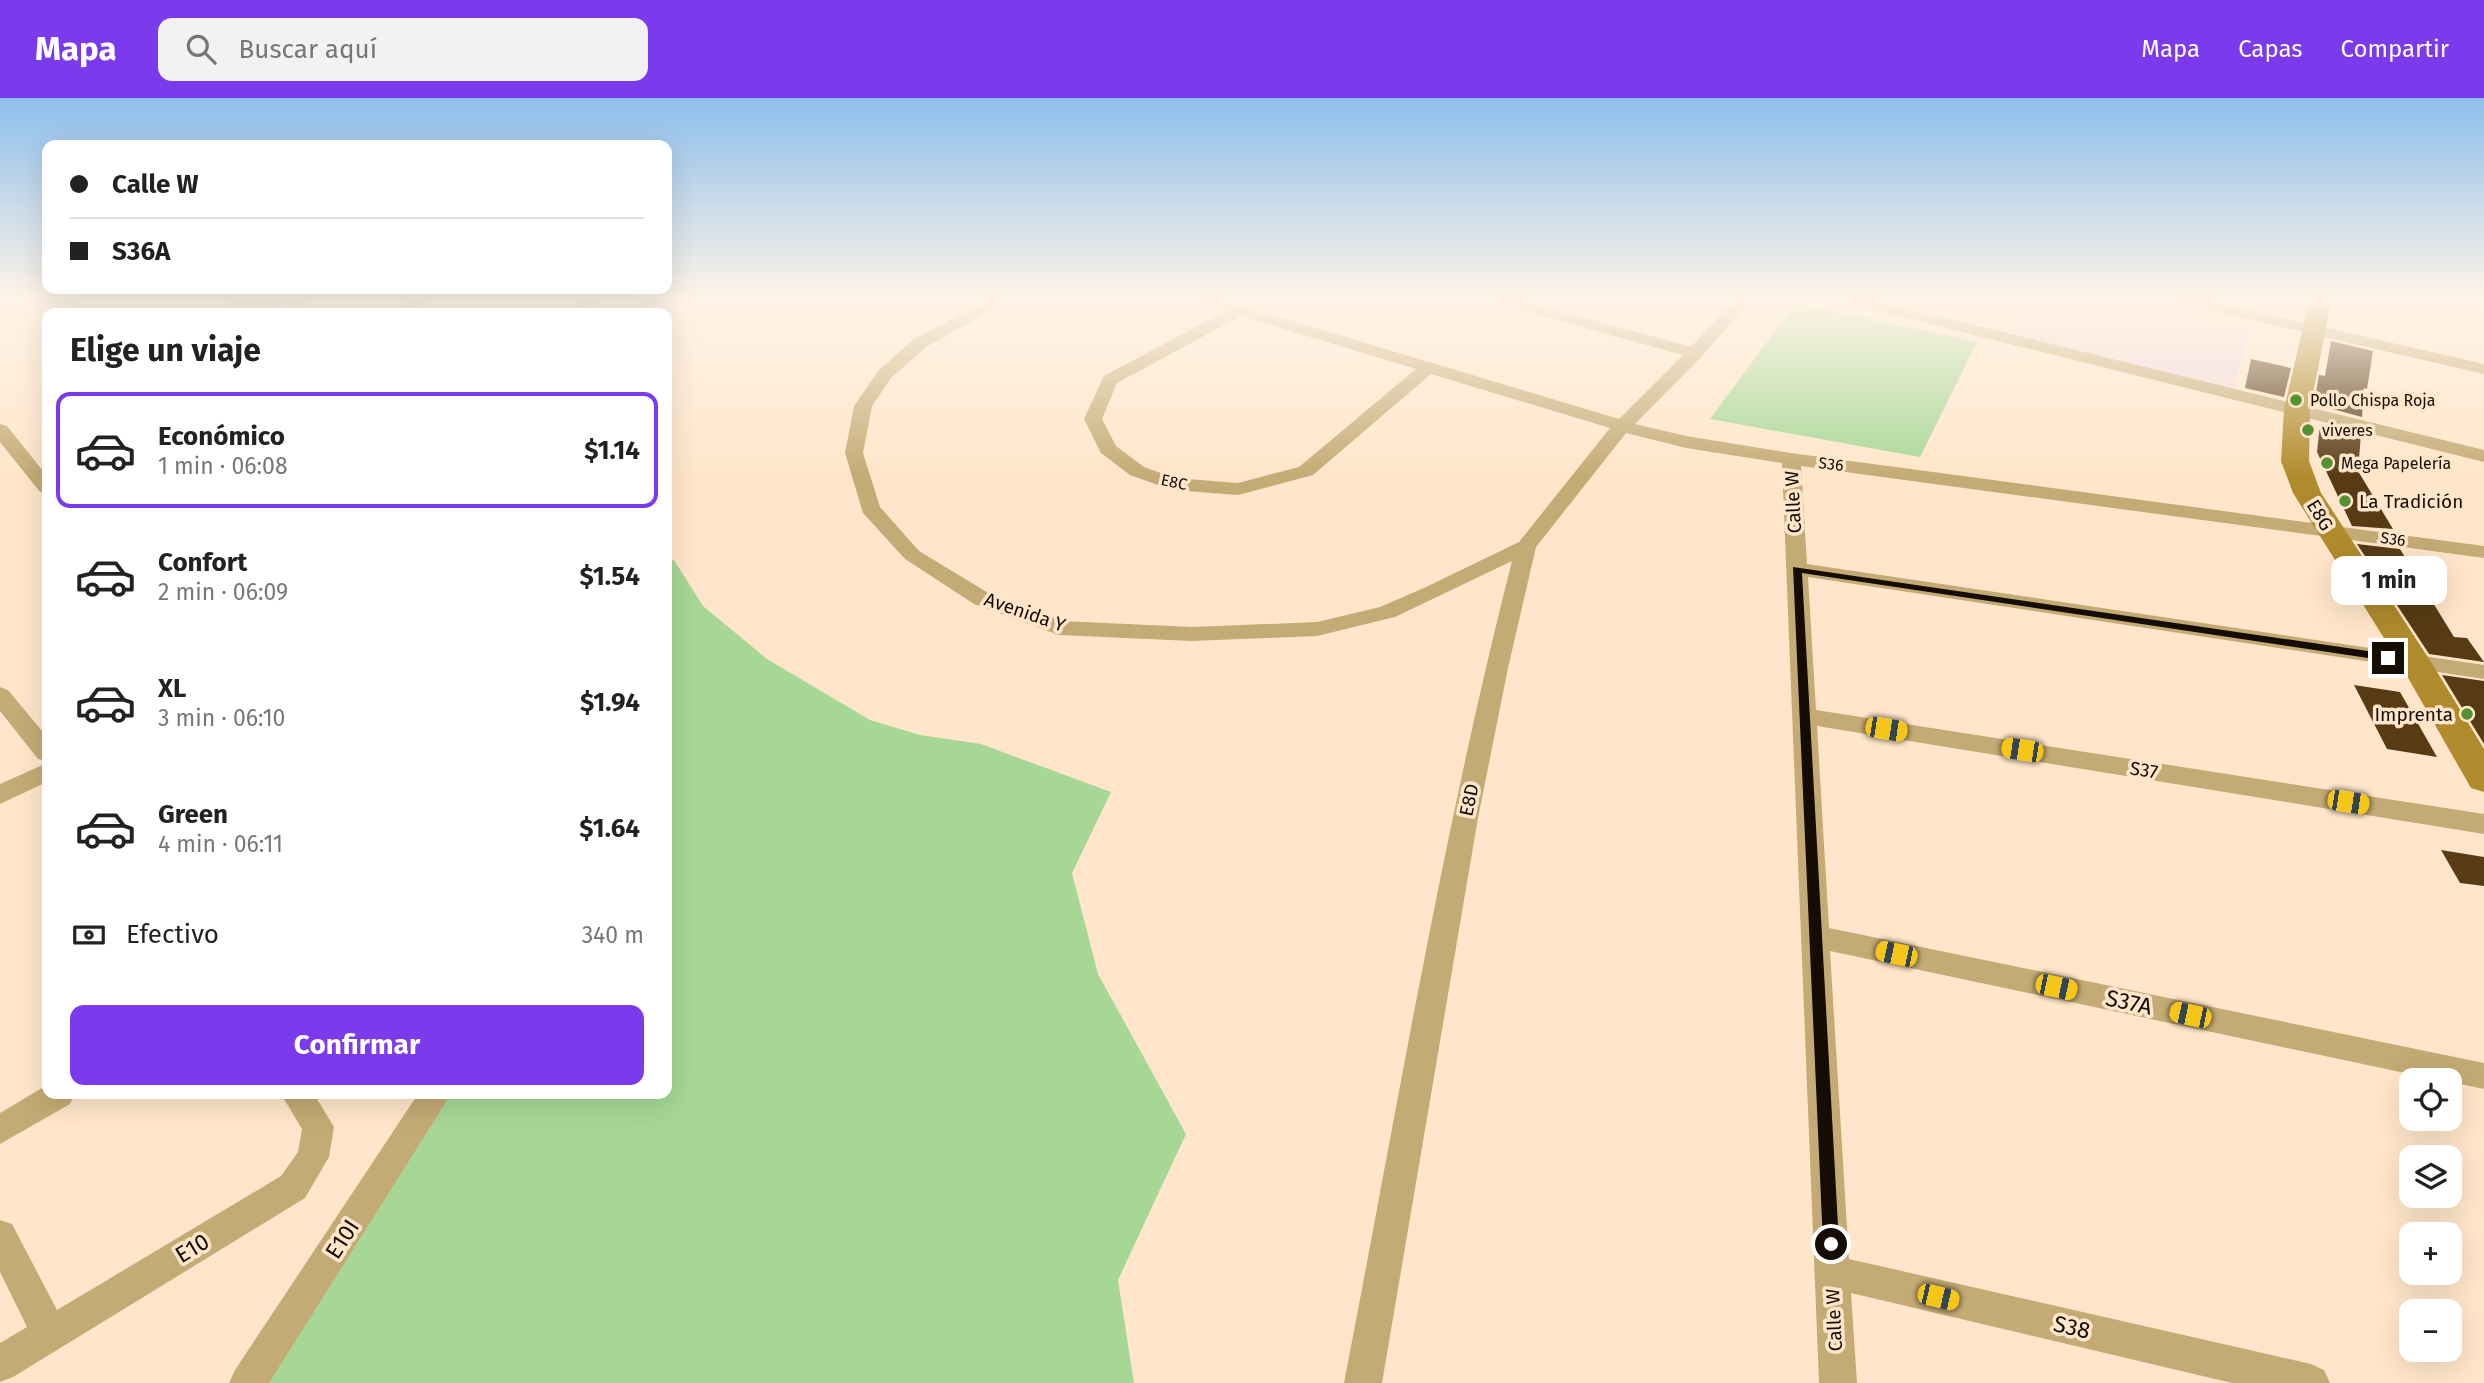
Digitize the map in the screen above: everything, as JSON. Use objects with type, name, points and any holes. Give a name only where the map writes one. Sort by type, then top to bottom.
[{"type":"street","name":"Avenida Y","points":[[904,357],[885,374],[863,406],[854,453],[870,509],[912,555],[982,599],[1059,628],[1192,634],[1317,629],[1387,612],[1527,546]]},
{"type":"street","name":"E8C","points":[[1153,357],[1111,380],[1093,419],[1108,449],[1137,471],[1172,484],[1238,489],[1306,471],[1429,367]]},
{"type":"street","name":"S36","points":[[1395,357],[1622,426],[1686,442],[1791,459],[2484,552]]},
{"type":"street","name":"E8D","points":[[1363,1383],[1465,818],[1496,668],[1527,546],[1622,426],[1691,357]]},
{"type":"street","points":[[2084,357],[2484,456]]},
{"type":"street","name":"E8G","points":[[2309,357],[2297,409],[2295,461],[2306,494],[2415,662],[2484,779]]},
{"type":"street","points":[[2433,357],[2484,369]]},
{"type":"street","points":[[0,430],[42,482]]},
{"type":"street","name":"Calle W","points":[[1791,459],[1838,1383]]},
{"type":"street","points":[[1797,569],[2484,672]]},
{"type":"street","points":[[0,695],[42,747]]},
{"type":"street","name":"S37","points":[[1804,716],[2484,824]]},
{"type":"street","points":[[0,795],[42,774]]},
{"type":"street","name":"S37A","points":[[1816,937],[2484,1076]]},
{"type":"street","points":[[0,1130],[51,1099]]},
{"type":"street","name":"E10","points":[[0,1364],[293,1187],[313,1157],[318,1127],[300,1099]]},
{"type":"street","name":"E10I","points":[[248,1383],[432,1099]]},
{"type":"street","points":[[0,1236],[50,1334]]},
{"type":"street","name":"S38","points":[[1832,1272],[2311,1383]]},
{"type":"shaded area","points":[[2102,357],[2243,357],[2234,389]]},
{"type":"green space","points":[[1756,357],[1970,357],[1920,457],[1710,419]]},
{"type":"green space","points":[[672,561],[703,606],[767,659],[870,720],[920,735],[981,744],[1111,792],[1072,873],[1098,974],[1186,1134],[1118,1280],[1134,1383],[248,1383],[432,1099],[672,1099]]},
{"type":"building","points":[[2328,357],[2372,357],[2367,389],[2364,388],[2362,417],[2314,404],[2319,375],[2325,376]]},
{"type":"building","points":[[2251,359],[2291,368],[2284,397],[2245,388]]},
{"type":"building","points":[[2320,424],[2361,434],[2358,471],[2393,529],[2352,526],[2317,452]]},
{"type":"building","points":[[2357,544],[2400,549],[2454,637],[2467,638],[2484,662],[2429,654]]},
{"type":"building","points":[[2442,675],[2484,681],[2484,744]]},
{"type":"building","points":[[2354,685],[2400,692],[2437,757],[2387,749]]},
{"type":"building","points":[[2441,850],[2484,857],[2484,886],[2460,883]]},
{"type":"place","name":"Pollo Chispa Roja","points":[[2296,400]]},
{"type":"place","name":"viveres","points":[[2308,430]]},
{"type":"place","name":"Mega Papelería","points":[[2327,463]]},
{"type":"place","name":"La Tradición","points":[[2345,501]]},
{"type":"place","name":"Imprenta","points":[[2467,714]]},
{"type":"route","points":[[1831,1244],[1797,569],[2388,658]]}]
